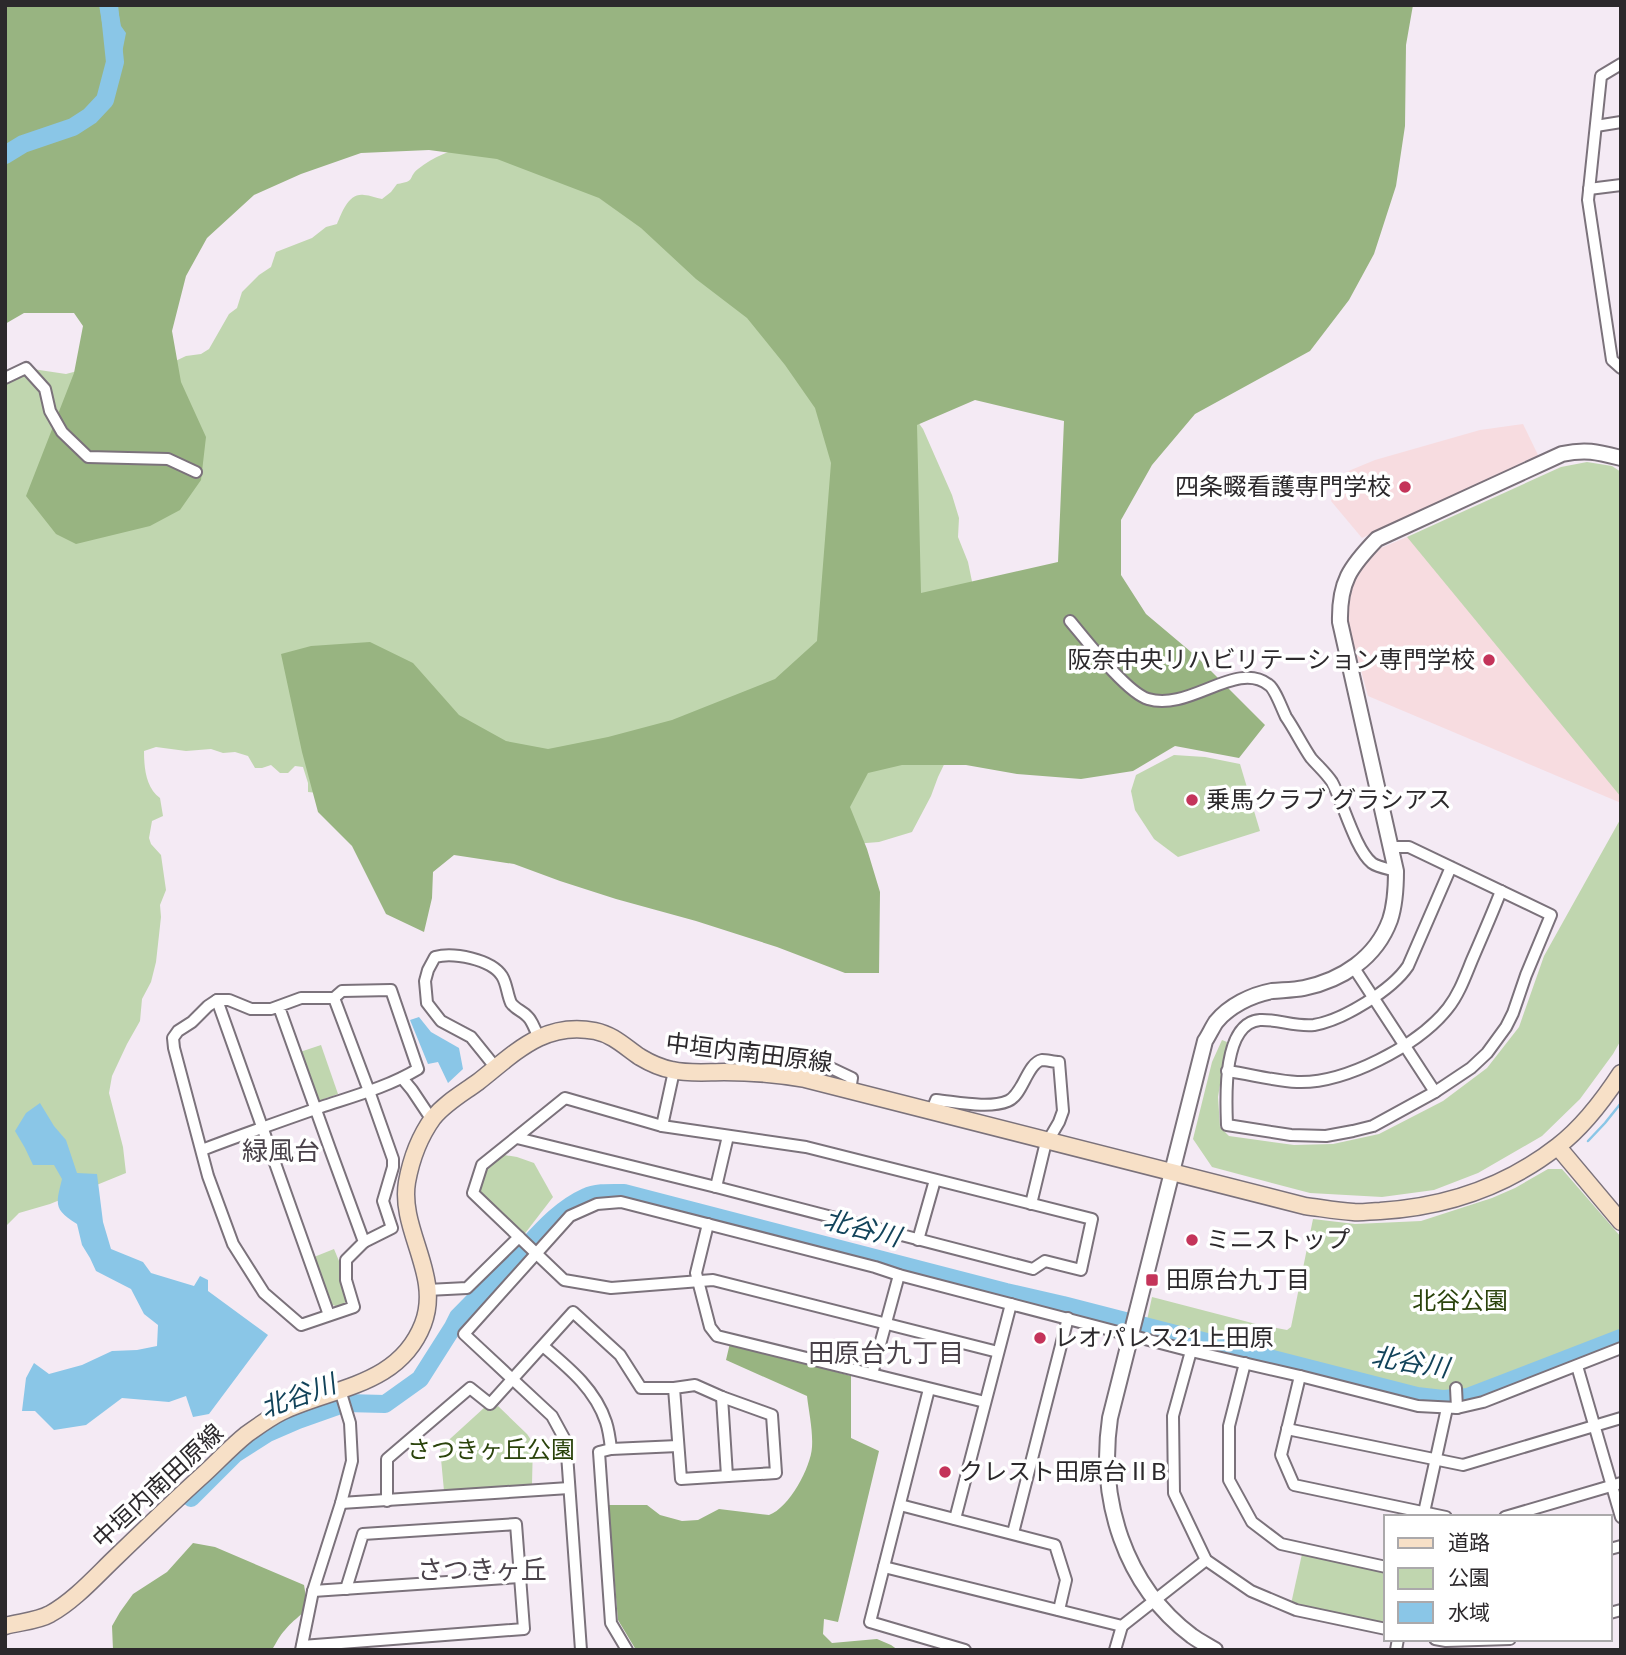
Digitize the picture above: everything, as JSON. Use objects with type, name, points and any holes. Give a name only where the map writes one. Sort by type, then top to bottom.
[{"type":"main road","name":"中垣内南田原線","points":[[5,1626],[49,1615],[79,1592],[247,1434],[280,1412],[363,1382],[401,1359],[415,1342],[425,1321],[428,1302],[422,1261],[405,1202],[407,1182],[420,1141],[432,1121],[452,1101],[522,1046],[554,1031],[596,1031],[617,1040],[654,1065],[674,1071],[742,1072],[796,1077],[1305,1206],[1354,1212],[1407,1209],[1445,1202],[1482,1190],[1520,1171],[1558,1147],[1573,1133],[1621,1073]]},
{"type":"main road","points":[[1558,1147],[1621,1222]]},
{"type":"street","points":[[1621,64],[1601,76],[1588,200],[1612,360],[1621,368]]},
{"type":"street","points":[[1595,126],[1621,122]]},
{"type":"street","points":[[1589,189],[1621,185]]},
{"type":"street","points":[[5,378],[26,368],[45,390],[50,411],[62,432],[88,457],[168,459],[196,472]]},
{"type":"street","points":[[1215,1650],[1192,1636],[1155,1599],[1125,1551],[1110,1504],[1107,1436],[1205,1041],[1215,1023],[1232,1007],[1253,996],[1318,985],[1354,968],[1369,955],[1390,919],[1396,872],[1340,622],[1342,587],[1359,557],[1377,538],[1562,454],[1580,450],[1621,458]]},
{"type":"street","points":[[1070,621],[1131,690],[1148,699],[1170,702],[1231,680],[1249,677],[1261,679],[1273,687],[1279,705],[1311,757],[1331,781],[1363,852],[1373,864],[1396,872]]},
{"type":"street","points":[[1392,847],[1409,847],[1502,891],[1551,915],[1507,1027],[1487,1053],[1471,1068],[1435,1092],[1373,1126],[1326,1136],[1291,1135],[1227,1125],[1227,1071],[1231,1050],[1247,1025],[1258,1020],[1313,1025],[1332,1020],[1373,998],[1401,976],[1408,966],[1451,867]]},
{"type":"street","points":[[1227,1071],[1295,1082],[1314,1081],[1353,1072],[1405,1045],[1434,1023],[1459,991],[1502,891]]},
{"type":"street","points":[[496,1068],[471,1037],[441,1021],[427,1003],[425,981],[435,957],[444,954],[456,956],[484,962],[495,969],[501,975],[513,1005],[528,1017],[539,1037]]},
{"type":"street","points":[[1354,968],[1435,1092]]},
{"type":"street","points":[[202,1150],[369,1091],[418,1069],[391,990],[342,991],[334,998],[301,998],[271,1009],[251,1009],[229,999],[217,1000],[173,1038],[208,1175],[233,1244],[264,1293],[301,1325],[354,1307],[346,1280],[346,1261],[364,1242],[392,1228],[383,1201],[393,1159],[369,1091],[334,998]]},
{"type":"street","points":[[217,1000],[329,1315]]},
{"type":"street","points":[[279,1007],[364,1242]]},
{"type":"street","points":[[932,1110],[936,1100],[985,1105],[1007,1102],[1015,1097],[1035,1063],[1042,1060],[1059,1062],[1062,1111],[1048,1140],[1031,1204]]},
{"type":"street","points":[[662,1126],[674,1071]]},
{"type":"street","points":[[402,1078],[432,1121]]},
{"type":"street","points":[[517,1138],[1034,1269],[1045,1261],[1081,1270],[1093,1219],[806,1147],[662,1126],[565,1098],[482,1166],[473,1193],[564,1280],[611,1288],[713,1280],[998,1352]]},
{"type":"street","points":[[984,1123],[985,1105]]},
{"type":"street","points":[[716,1187],[728,1136]]},
{"type":"street","points":[[918,1240],[935,1180]]},
{"type":"street","points":[[581,1650],[564,1438],[552,1416],[464,1334],[570,1216],[597,1204],[621,1202],[1011,1304],[1418,1406],[1453,1407],[1483,1402],[1621,1348]]},
{"type":"street","points":[[708,1224],[696,1273],[710,1327],[717,1336],[985,1402]]},
{"type":"street","points":[[427,1290],[467,1288],[519,1237]]},
{"type":"street","points":[[872,1374],[899,1275]]},
{"type":"street","points":[[956,1518],[1011,1304]]},
{"type":"street","points":[[387,1501],[387,1459],[470,1388],[490,1404],[573,1312],[620,1355],[641,1388],[695,1385],[772,1415],[776,1473],[681,1479],[674,1388]]},
{"type":"street","points":[[1013,1533],[1068,1318]]},
{"type":"street","points":[[543,1346],[578,1377],[593,1396],[607,1424],[611,1449]]},
{"type":"street","points":[[1191,1350],[1173,1416],[1174,1493],[1206,1560],[1251,1591],[1296,1610],[1384,1629]]},
{"type":"street","points":[[1245,1363],[1229,1426],[1229,1480],[1252,1522],[1281,1544],[1384,1567]]},
{"type":"street","points":[[1577,1366],[1594,1426],[1616,1484],[1621,1517]]},
{"type":"street","points":[[1300,1376],[1281,1455],[1294,1485],[1424,1514],[1456,1388]]},
{"type":"street","points":[[929,1388],[870,1622],[965,1650]]},
{"type":"street","points":[[340,1391],[350,1423],[352,1461],[313,1591],[302,1648],[524,1629],[516,1524],[363,1534],[346,1589]]},
{"type":"street","points":[[722,1397],[727,1476]]},
{"type":"street","points":[[1287,1429],[1463,1465],[1621,1418]]},
{"type":"street","points":[[627,1650],[611,1623],[599,1452],[678,1446]]},
{"type":"street","points":[[1512,1515],[1616,1484]]},
{"type":"street","points":[[341,1503],[569,1488]]},
{"type":"street","points":[[900,1504],[1055,1545],[1066,1580],[1059,1610]]},
{"type":"street","points":[[1115,1650],[1122,1626],[1206,1560]]},
{"type":"street","points":[[884,1567],[1122,1626]]},
{"type":"street","points":[[313,1591],[520,1577]]},
{"type":"street","points":[[1442,1641],[1467,1641]]},
{"type":"shaded area","name":"四条畷看護専門学校","points":[[1523,424],[1538,455],[1362,538],[1331,501],[1346,472],[1375,460],[1480,430]]},
{"type":"shaded area","name":"阪奈中央リハビリテーション専門学校","points":[[1589,497],[1621,545],[1621,803],[1368,696],[1348,623],[1348,603],[1352,587],[1363,567],[1381,548],[1407,537]]},
{"type":"green space","points":[[5,5],[1413,5],[1406,45],[1405,126],[1396,186],[1374,254],[1349,300],[1310,351],[1195,414],[1152,465],[1121,520],[1121,575],[1146,614],[1197,657],[1265,725],[1239,758],[1175,746],[1133,771],[1081,779],[1017,774],[966,765],[902,765],[868,773],[850,807],[880,892],[879,973],[845,973],[777,947],[616,899],[514,864],[454,855],[433,872],[432,898],[424,932],[386,914],[352,846],[318,812],[281,654],[311,646],[370,642],[413,663],[459,715],[506,741],[548,749],[672,720],[775,679],[817,641],[831,463],[815,408],[747,318],[696,279],[641,228],[599,198],[497,159],[429,150],[361,153],[301,174],[254,195],[207,238],[186,276],[172,331],[181,382],[206,437],[201,480],[180,510],[150,526],[76,544],[56,534],[26,496],[74,373],[83,326],[74,313],[24,313],[5,324]],"holes":[[[975,400],[1064,421],[1058,562],[921,593],[917,425]]]},
{"type":"green space","points":[[470,146],[575,181],[910,411],[923,429],[952,495],[959,518],[958,537],[968,562],[977,606],[953,746],[912,832],[879,842],[854,844],[308,792],[303,767],[295,766],[288,773],[280,773],[271,765],[255,768],[248,756],[211,749],[186,751],[156,747],[144,751],[147,777],[155,794],[160,798],[163,816],[152,821],[149,838],[161,855],[166,890],[160,905],[156,962],[151,982],[142,999],[140,1021],[112,1076],[109,1093],[123,1147],[126,1173],[50,1204],[19,1213],[5,1227],[5,382],[26,368],[66,374],[81,370],[167,365],[186,356],[201,354],[209,349],[229,314],[237,308],[242,292],[271,267],[276,252],[312,238],[326,227],[337,224],[346,205],[354,197],[366,195],[382,199],[397,184],[410,180],[418,169],[430,161],[450,151]]},
{"type":"green space","points":[[1587,462],[1612,466],[1621,472],[1621,797],[1407,537],[1561,467]]},
{"type":"green space","name":"乗馬クラブ グラシアス","points":[[1174,755],[1205,757],[1240,764],[1260,831],[1178,857],[1154,839],[1135,810],[1131,791],[1136,775]]},
{"type":"green space","points":[[1621,818],[1621,1040],[1580,1099],[1542,1136],[1478,1173],[1434,1190],[1382,1197],[1310,1193],[1212,1167],[1193,1139],[1212,1062],[1222,1040],[1227,1042],[1218,1097],[1220,1127],[1229,1136],[1294,1145],[1333,1144],[1379,1134],[1443,1101],[1487,1068],[1519,1027],[1544,956]]},
{"type":"green space","points":[[321,1045],[338,1094],[318,1101],[300,1052]]},
{"type":"green space","points":[[504,1155],[534,1163],[553,1197],[523,1236],[478,1191],[486,1167]]},
{"type":"green space","name":"北谷公園","points":[[1548,1169],[1562,1169],[1621,1237],[1621,1332],[1483,1387],[1442,1393],[1421,1392],[1147,1320],[1152,1297],[1287,1330],[1291,1327],[1313,1219],[1355,1224],[1421,1221],[1492,1198]]},
{"type":"green space","points":[[334,1249],[339,1261],[346,1301],[343,1306],[338,1307],[330,1304],[314,1257]]},
{"type":"green space","points":[[730,1343],[851,1376],[851,1438],[879,1451],[838,1622],[824,1619],[823,1634],[832,1643],[877,1639],[898,1650],[636,1650],[618,1620],[608,1505],[647,1505],[660,1515],[682,1521],[698,1520],[719,1509],[769,1515],[777,1511],[791,1496],[808,1465],[812,1441],[807,1396],[726,1360]]},
{"type":"green space","name":"さつきヶ丘公園","points":[[498,1406],[533,1443],[532,1484],[444,1491],[440,1448],[485,1407],[490,1411]]},
{"type":"green space","points":[[193,1543],[215,1547],[304,1585],[306,1603],[303,1612],[283,1632],[272,1650],[113,1650],[112,1626],[133,1594],[167,1572]]},
{"type":"green space","points":[[1302,1554],[1384,1573],[1384,1625],[1291,1604]]},
{"type":"water","points":[[99,5],[117,5],[121,26],[126,33],[120,63],[109,63]]},
{"type":"water","points":[[419,1017],[431,1032],[459,1048],[463,1069],[448,1083],[438,1062],[428,1064],[410,1020]]},
{"type":"water","points":[[40,1103],[66,1140],[77,1173],[97,1174],[103,1222],[111,1249],[143,1262],[151,1273],[194,1286],[200,1276],[208,1280],[208,1291],[268,1335],[209,1414],[193,1417],[186,1396],[169,1402],[122,1398],[86,1425],[54,1430],[35,1411],[22,1411],[26,1378],[34,1363],[49,1374],[82,1365],[112,1351],[157,1346],[158,1325],[144,1314],[131,1289],[96,1271],[82,1245],[77,1224],[60,1210],[58,1200],[62,1179],[54,1165],[33,1165],[15,1131],[26,1113]]},
{"type":"waterway","points":[[5,155],[23,144],[73,127],[90,116],[105,100],[115,62],[109,5]]},
{"type":"waterway","points":[[1588,1141],[1621,1103]]},
{"type":"waterway","name":"北谷川","points":[[191,1498],[235,1454],[268,1433],[346,1403],[385,1404],[420,1379],[458,1317],[557,1216],[590,1195],[624,1193],[1417,1396],[1443,1399],[1468,1397],[1621,1338]]},
{"type":"place","name":"四条畷看護専門学校","points":[[1405,487]]},
{"type":"place","name":"阪奈中央リハビリテーション専門学校","points":[[1489,660]]},
{"type":"place","name":"乗馬クラブ グラシアス","points":[[1192,800]]},
{"type":"place","name":"ミニストップ","points":[[1192,1240]]},
{"type":"place","name":"田原台九丁目","points":[[1152,1280]]},
{"type":"place","name":"レオパレス21上田原","points":[[1040,1338]]},
{"type":"place","name":"クレスト田原台ⅡB","points":[[945,1472]]},
{"type":"district","name":"緑風台","points":[[281,1151]]},
{"type":"district","name":"田原台九丁目","points":[[886,1353]]},
{"type":"district","name":"さつきヶ丘","points":[[482,1570]]}]
